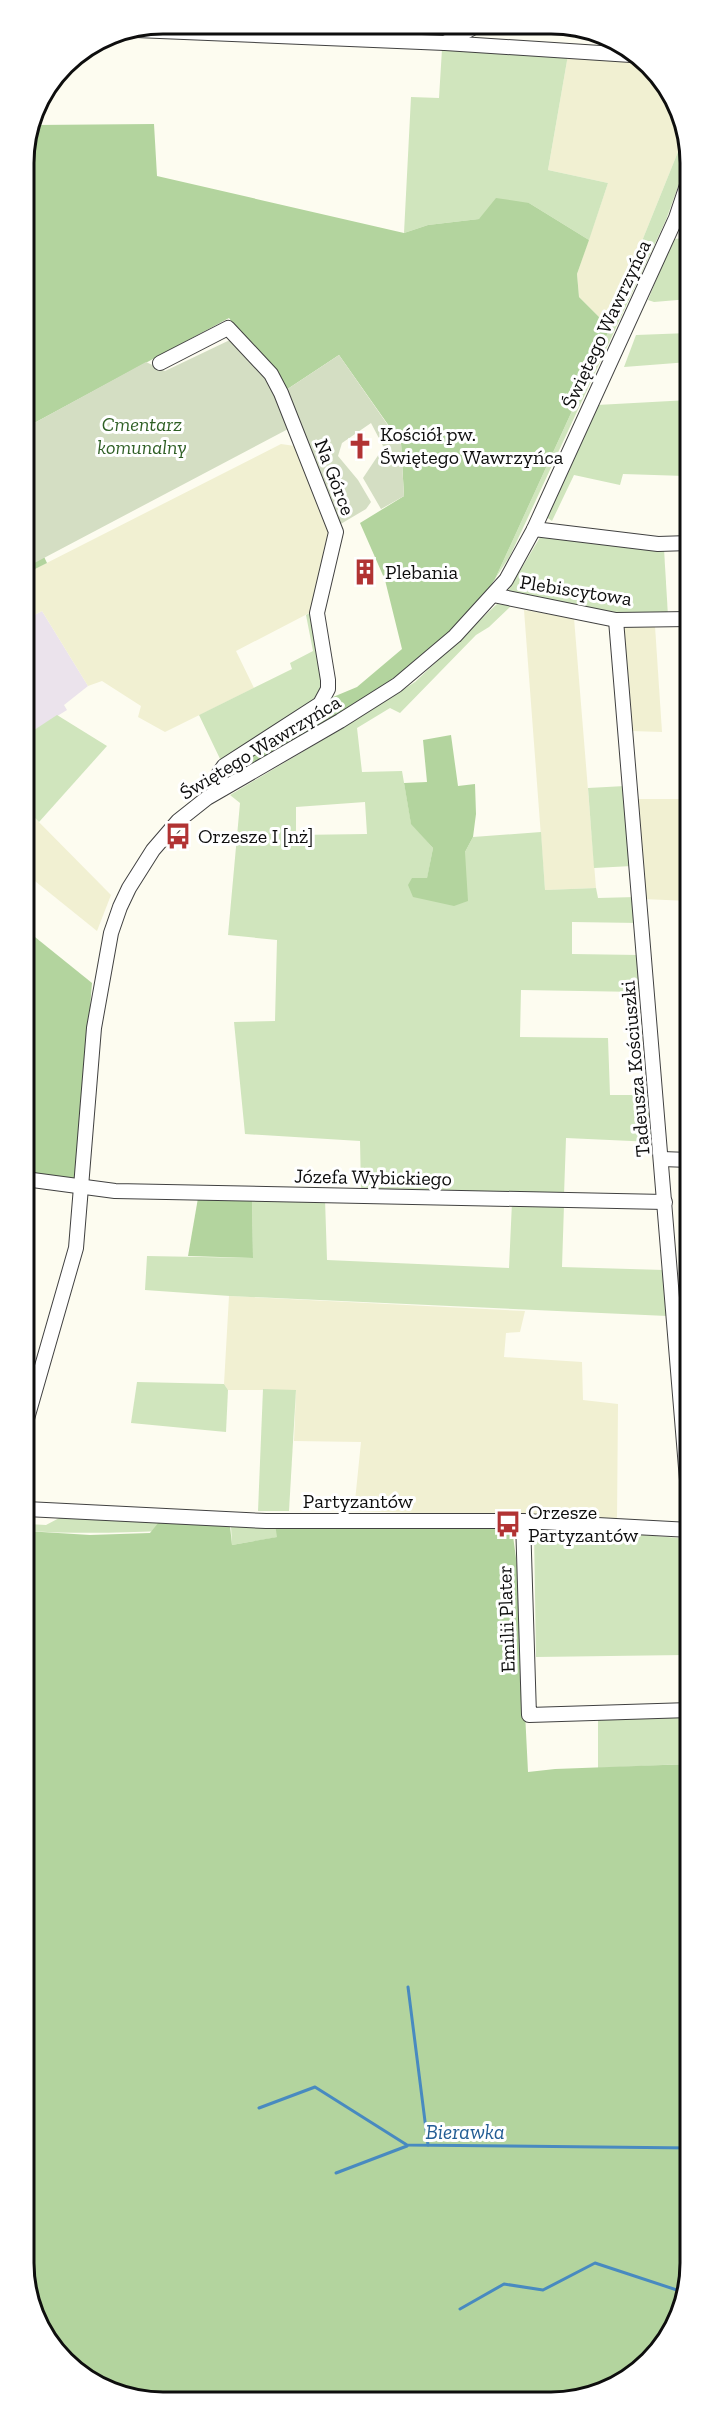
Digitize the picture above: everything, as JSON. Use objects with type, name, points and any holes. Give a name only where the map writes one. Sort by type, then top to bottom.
[{"type":"street","points":[[224,34],[620,54]]},
{"type":"street","points":[[445,44],[462,34]]},
{"type":"street","name":"Świętego Wawrzyńca","points":[[34,1393],[76,1248],[94,1028],[111,933],[120,907],[141,867],[169,831],[192,808],[397,685],[455,636],[494,595],[518,562],[534,529],[680,206]]},
{"type":"street","name":"Na Górce","points":[[160,363],[228,328],[271,374],[281,393],[336,532],[317,614],[328,680],[325,697],[320,704],[224,766],[219,773],[223,788]]},
{"type":"street","points":[[534,529],[658,544],[680,543]]},
{"type":"street","name":"Plebiscytowa","points":[[494,595],[616,620],[680,619]]},
{"type":"street","name":"Tadeusza Kościuszki","points":[[616,620],[680,1390]]},
{"type":"street","points":[[662,1159],[680,1160]]},
{"type":"street","name":"Józefa Wybickiego","points":[[35,1180],[115,1191],[665,1202]]},
{"type":"street","name":"Partyzantów","points":[[34,1509],[266,1521],[523,1521],[680,1529]]},
{"type":"street","name":"Emilii Plater","points":[[523,1521],[529,1715],[680,1710]]},
{"type":"shaded area","points":[[42,611],[88,686],[64,705],[67,710],[35,730],[35,615]]},
{"type":"green space","points":[[442,49],[568,55],[548,170],[608,183],[589,240],[529,203],[479,219],[428,225],[404,233],[411,97],[439,98]]},
{"type":"green space","points":[[568,55],[626,58],[643,72],[659,92],[667,107],[674,122],[679,149],[610,328],[579,297],[577,274],[608,183],[548,170]]},
{"type":"green space","points":[[154,124],[157,176],[404,233],[428,225],[479,219],[496,198],[529,203],[589,240],[577,274],[579,297],[610,328],[495,579],[473,609],[449,634],[394,678],[243,769],[242,760],[322,710],[333,697],[357,687],[402,649],[385,580],[360,523],[404,496],[401,443],[339,355],[283,392],[229,318],[35,423],[35,155],[41,125]]},
{"type":"green space","points":[[679,149],[680,181],[666,220],[510,556],[495,579],[610,328]]},
{"type":"green space","points":[[673,239],[680,239],[680,300],[654,302],[648,300]]},
{"type":"green space","points":[[680,333],[680,363],[624,367],[636,335]]},
{"type":"green space","name":"Cmentarz komunalny","points":[[232,339],[267,376],[290,428],[35,563],[35,423],[146,362],[165,371]]},
{"type":"green space","points":[[339,355],[401,444],[404,496],[381,509],[363,478],[383,446],[371,423],[342,443],[338,456],[358,480],[371,502],[366,509],[339,525],[283,392]]},
{"type":"green space","points":[[680,400],[680,476],[623,474],[620,485],[574,475],[552,521],[545,516],[597,405]]},
{"type":"green space","points":[[281,444],[295,446],[328,522],[330,536],[315,610],[236,651],[254,688],[165,732],[138,717],[141,706],[102,681],[88,686],[42,611],[35,615],[35,569]]},
{"type":"green space","points":[[542,534],[664,549],[668,616],[617,616],[508,591]]},
{"type":"green space","points":[[35,538],[47,563],[35,569]]},
{"type":"green space","points":[[497,604],[511,606],[489,627],[476,635],[400,713],[390,708],[357,728],[362,772],[402,771],[411,823],[433,848],[427,879],[413,897],[465,852],[473,837],[541,832],[545,890],[596,888],[598,898],[636,897],[639,923],[572,922],[572,954],[639,955],[641,992],[521,990],[520,1037],[608,1038],[610,1095],[651,1095],[653,1142],[566,1138],[564,1195],[361,1189],[360,1141],[245,1134],[234,1022],[275,1021],[277,940],[228,935],[240,803],[230,795],[415,682]],"holes":[[[365,802],[367,834],[296,835],[296,807]]]},
{"type":"green space","points":[[315,610],[323,690],[314,703],[222,763],[199,715],[292,669],[290,663],[313,651],[306,615]]},
{"type":"green space","points":[[524,610],[574,618],[596,888],[545,890]]},
{"type":"green space","points":[[628,626],[655,626],[662,732],[631,731],[622,630]]},
{"type":"green space","points":[[57,715],[107,746],[39,822],[35,818],[35,730]]},
{"type":"green space","points":[[451,735],[458,786],[475,784],[476,814],[473,837],[465,852],[468,901],[454,906],[413,897],[408,885],[412,878],[427,878],[433,848],[411,824],[404,783],[427,782],[423,740]]},
{"type":"green space","points":[[625,786],[632,866],[594,868],[588,788]]},
{"type":"green space","points":[[635,799],[680,799],[680,901],[643,899]]},
{"type":"green space","points":[[35,818],[111,895],[97,931],[35,881]]},
{"type":"green space","points":[[35,937],[92,983],[76,1184],[35,1184]]},
{"type":"green space","points":[[198,1198],[252,1198],[253,1258],[188,1256]]},
{"type":"green space","points":[[252,1198],[325,1199],[327,1260],[509,1268],[512,1202],[564,1205],[562,1267],[664,1270],[667,1316],[145,1290],[147,1256],[253,1258]]},
{"type":"green space","points":[[229,1296],[525,1311],[520,1332],[506,1333],[504,1357],[582,1362],[583,1400],[618,1404],[617,1520],[354,1511],[361,1442],[294,1441],[296,1390],[228,1390],[224,1384]]},
{"type":"green space","points":[[137,1382],[224,1384],[228,1390],[226,1432],[131,1423]]},
{"type":"green space","points":[[263,1389],[296,1390],[289,1511],[258,1511]]},
{"type":"green space","points":[[63,1516],[275,1524],[278,1537],[232,1545],[231,1526],[128,1532],[34,1531],[34,1524],[46,1525]]},
{"type":"green space","points":[[159,1522],[230,1526],[232,1545],[277,1537],[275,1524],[498,1526],[513,1536],[518,1573],[528,1772],[680,1764],[680,2271],[671,2312],[659,2334],[643,2354],[616,2374],[593,2385],[551,2392],[164,2392],[122,2385],[99,2374],[72,2354],[56,2334],[41,2304],[34,2262],[34,1532],[90,1535],[150,1533]]},
{"type":"green space","points":[[540,1526],[680,1538],[680,1655],[536,1657],[534,1532]]},
{"type":"green space","points":[[680,1713],[680,1764],[598,1768],[598,1716]]},
{"type":"waterway","points":[[408,1987],[428,2145]]},
{"type":"waterway","name":"Bierawka","points":[[259,2108],[315,2087],[407,2145],[680,2148]]},
{"type":"waterway","points":[[336,2173],[407,2146]]},
{"type":"waterway","points":[[460,2309],[504,2284],[543,2290],[595,2263],[677,2290]]},
{"type":"place","name":"Kościół pw. Świętego Wawrzyńca","points":[[360,446]]},
{"type":"place","name":"Plebania","points":[[365,572]]},
{"type":"place","name":"Orzesze I [nż]","points":[[178,836]]},
{"type":"place","name":"Orzesze Partyzantów","points":[[508,1524]]}]
